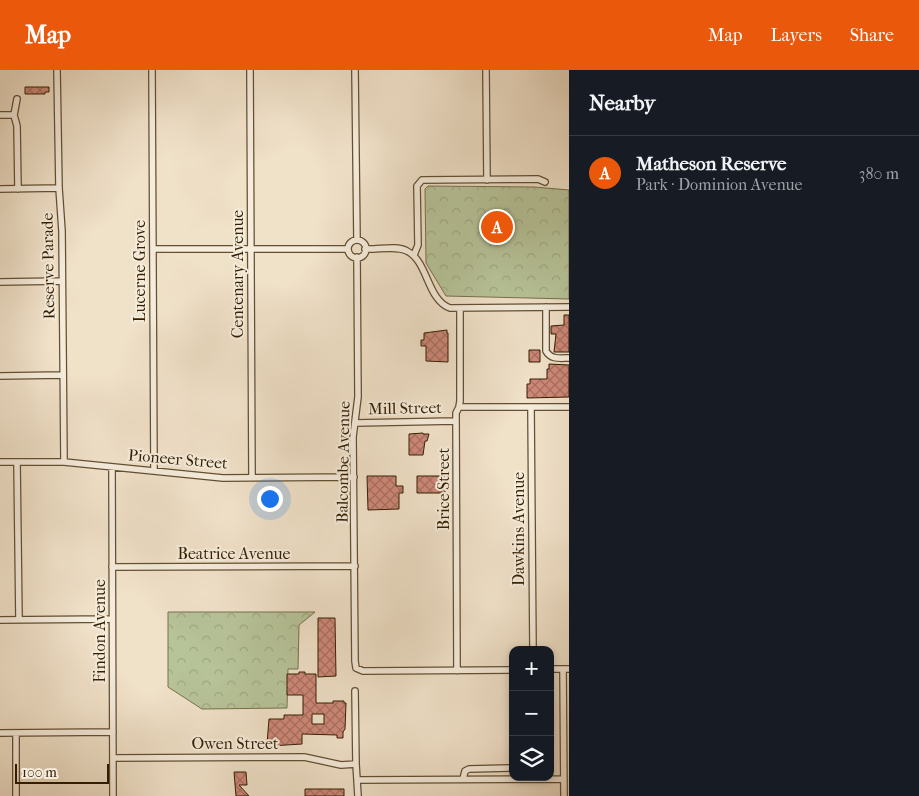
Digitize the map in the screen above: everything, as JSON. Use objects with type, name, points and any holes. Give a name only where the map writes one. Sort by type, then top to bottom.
[{"type":"street","name":"Reserve Parade","points":[[57,70],[59,188],[62,231],[64,462]]},
{"type":"street","name":"Lucerne Grove","points":[[152,70],[154,471]]},
{"type":"street","name":"Centenary Avenue","points":[[250,70],[252,478]]},
{"type":"street","points":[[355,70],[357,240]]},
{"type":"street","points":[[486,70],[486,180]]},
{"type":"street","points":[[17,100],[14,115],[18,126],[18,189]]},
{"type":"street","points":[[0,115],[14,115]]},
{"type":"street","points":[[414,255],[418,245],[417,186],[422,180],[538,179],[545,182]]},
{"type":"street","points":[[0,190],[59,188]]},
{"type":"street","points":[[357,240],[364,244],[365,249],[364,254],[357,257],[352,256],[348,249],[349,244],[357,240]]},
{"type":"street","points":[[153,249],[348,249]]},
{"type":"street","points":[[365,249],[406,250],[414,255],[439,302],[450,308],[569,307]]},
{"type":"street","name":"Balcombe Avenue","points":[[357,257],[358,397],[355,423],[354,477],[356,668],[364,671],[457,671]]},
{"type":"street","points":[[0,282],[62,281]]},
{"type":"street","points":[[546,307],[546,351],[552,358],[569,358]]},
{"type":"street","name":"Brice Street","points":[[457,671],[456,413],[459,408],[460,308]]},
{"type":"street","points":[[0,376],[63,375]]},
{"type":"street","name":"Mill Street","points":[[459,408],[569,407]]},
{"type":"street","name":"Dawkins Avenue","points":[[531,408],[533,646]]},
{"type":"street","name":"Mill Street","points":[[355,423],[456,421]]},
{"type":"street","name":"Pioneer Street","points":[[0,462],[64,462],[223,478],[354,477]]},
{"type":"street","points":[[17,462],[19,620]]},
{"type":"street","name":"Findon Avenue","points":[[112,467],[112,732],[114,796]]},
{"type":"street","name":"Beatrice Avenue","points":[[112,567],[355,566]]},
{"type":"street","points":[[0,620],[112,619]]},
{"type":"street","points":[[564,796],[566,669]]},
{"type":"street","points":[[457,671],[509,670]]},
{"type":"street","points":[[355,691],[358,796]]},
{"type":"street","points":[[16,732],[16,796]]},
{"type":"street","points":[[0,733],[112,732]]},
{"type":"street","name":"Owen Street","points":[[113,758],[304,757],[341,765],[356,764]]},
{"type":"street","points":[[463,779],[464,772],[469,769],[509,768]]},
{"type":"street","points":[[358,780],[509,778]]},
{"type":"street","points":[[554,779],[564,779]]},
{"type":"green space","points":[[428,186],[534,187],[569,190],[569,299],[446,296],[426,263],[425,189]]},
{"type":"green space","points":[[168,612],[315,612],[299,625],[298,669],[288,669],[287,708],[202,709],[168,687]]},
{"type":"building","points":[[25,87],[49,87],[49,92],[45,92],[45,94],[25,94]]},
{"type":"building","points":[[564,315],[569,315],[569,352],[554,352],[556,334],[551,334],[551,326],[564,325]]},
{"type":"building","points":[[447,330],[448,362],[426,361],[426,346],[421,346],[421,340],[424,340],[424,333]]},
{"type":"building","points":[[529,350],[540,350],[540,362],[529,362]]},
{"type":"building","points":[[549,364],[569,365],[569,397],[527,398],[527,384],[530,384],[530,379],[547,379]]},
{"type":"building","points":[[409,434],[429,434],[427,441],[425,441],[423,455],[409,455]]},
{"type":"building","points":[[367,476],[396,476],[396,486],[403,486],[403,493],[399,493],[399,509],[368,510]]},
{"type":"building","points":[[417,476],[444,476],[445,493],[417,493]]},
{"type":"building","points":[[318,618],[335,618],[336,676],[318,677]]},
{"type":"building","points":[[299,672],[305,672],[305,674],[316,674],[316,703],[344,701],[346,703],[343,738],[337,738],[337,735],[302,734],[302,744],[270,746],[270,744],[267,744],[269,719],[284,719],[284,715],[303,715],[303,695],[287,695],[287,674],[299,674]],"holes":[[[312,714],[324,714],[324,724],[312,724]]]},
{"type":"building","points":[[234,772],[246,772],[247,785],[239,785],[249,796],[236,796]]},
{"type":"building","points":[[305,789],[344,789],[344,796],[305,796]]},
{"type":"place","name":"Matheson Reserve","points":[[497,227]]}]
